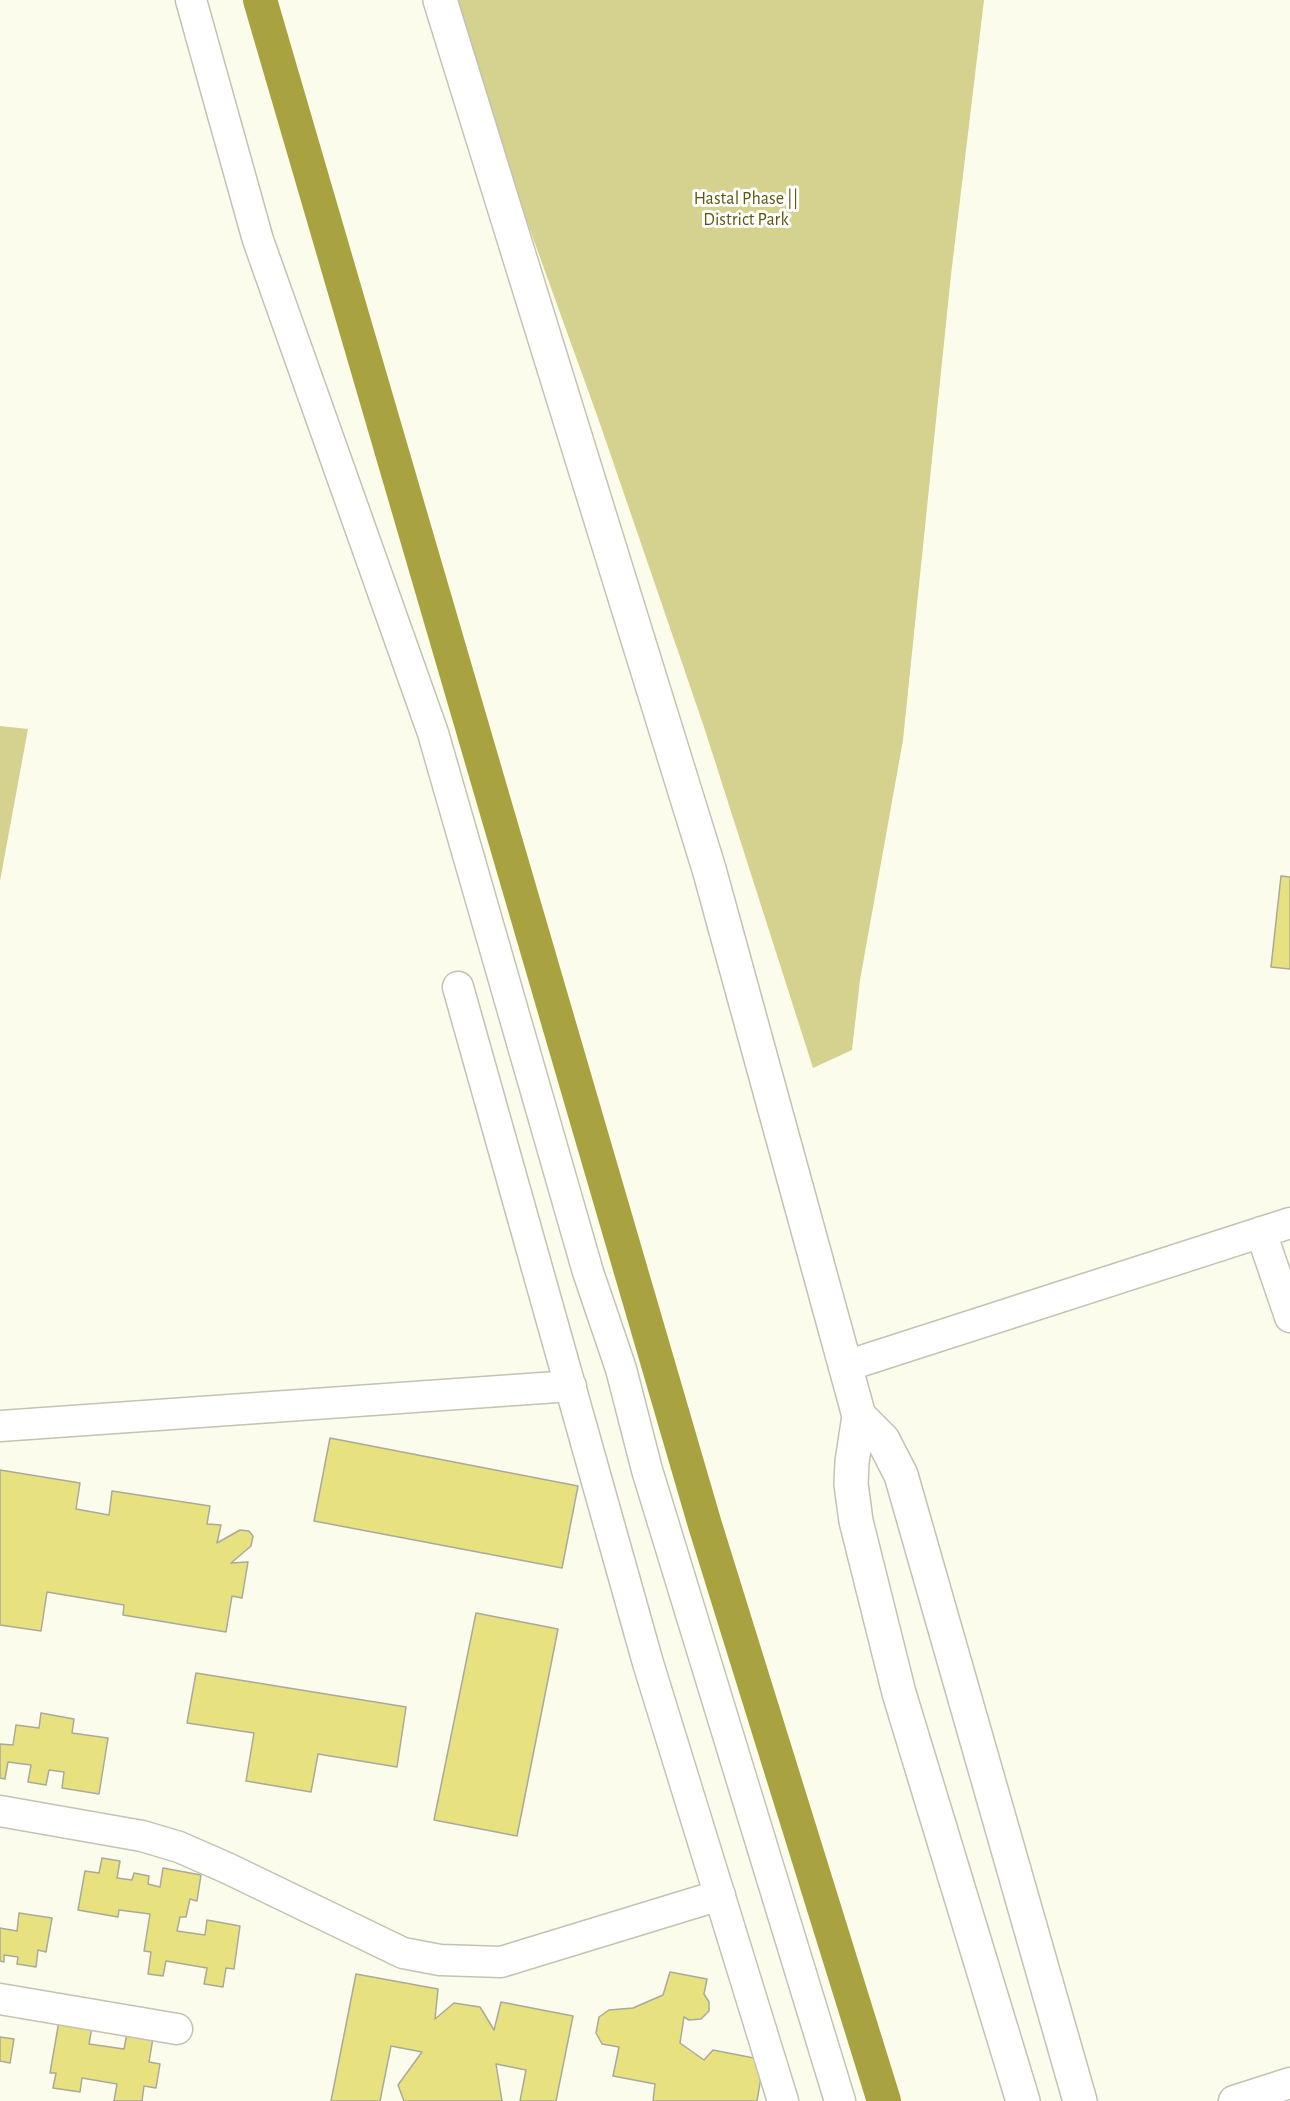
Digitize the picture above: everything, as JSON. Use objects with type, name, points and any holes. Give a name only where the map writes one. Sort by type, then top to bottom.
[{"type":"street","points":[[191,0],[258,240],[433,734],[588,1272],[621,1369],[650,1482],[840,2101]]},
{"type":"street","points":[[440,0],[709,869],[859,1416],[854,1440],[851,1484],[856,1521],[898,1693],[1023,2101]]},
{"type":"street","points":[[458,987],[648,1663],[783,2101]]},
{"type":"street","points":[[846,1366],[1290,1223]]},
{"type":"street","points":[[1262,1232],[1290,1317]]},
{"type":"street","points":[[0,1426],[571,1386]]},
{"type":"street","points":[[859,1416],[883,1440],[901,1475],[1080,2101]]},
{"type":"street","points":[[0,1811],[142,1836],[179,1847],[403,1953],[440,1960],[501,1962],[720,1895]]},
{"type":"street","points":[[0,1999],[177,2029]]},
{"type":"street","points":[[1234,2101],[1290,2083]]},
{"type":"green space","name":"Hastal Phase || District Park","points":[[452,0],[984,0],[951,275],[903,740],[860,980],[852,1050],[813,1068],[704,727],[598,418],[498,141]]},
{"type":"green space","points":[[0,726],[28,729],[0,881]]},
{"type":"building","points":[[1281,876],[1290,877],[1290,969],[1271,967]]},
{"type":"building","points":[[330,1438],[578,1486],[562,1568],[314,1521]]},
{"type":"building","points":[[0,1470],[80,1483],[76,1509],[109,1515],[112,1491],[210,1506],[207,1524],[221,1525],[217,1543],[240,1530],[249,1531],[253,1536],[251,1546],[231,1563],[248,1562],[242,1598],[232,1596],[226,1632],[123,1615],[124,1605],[47,1592],[41,1631],[0,1625]]},
{"type":"building","points":[[476,1613],[558,1629],[517,1836],[434,1820]]},
{"type":"building","points":[[196,1673],[406,1707],[397,1767],[318,1754],[311,1792],[246,1781],[254,1733],[187,1723]]},
{"type":"building","points":[[41,1713],[74,1719],[72,1733],[108,1738],[99,1794],[62,1788],[64,1772],[49,1770],[46,1785],[28,1782],[31,1765],[8,1762],[5,1779],[0,1778],[0,1744],[13,1745],[16,1725],[39,1728]]},
{"type":"building","points":[[102,1858],[120,1861],[117,1878],[132,1880],[134,1873],[149,1876],[148,1884],[160,1887],[163,1868],[201,1875],[197,1901],[190,1899],[186,1917],[180,1917],[177,1931],[205,1935],[207,1920],[240,1926],[234,1969],[226,1968],[223,1987],[204,1984],[207,1968],[166,1961],[163,1976],[148,1974],[151,1952],[144,1951],[150,1914],[119,1910],[118,1917],[78,1910],[85,1871],[99,1873]]},
{"type":"building","points":[[19,1913],[52,1918],[46,1952],[38,1950],[36,1967],[17,1964],[18,1957],[4,1955],[4,1962],[0,1961],[0,1928],[17,1931]]},
{"type":"building","points":[[670,1972],[707,1979],[704,1994],[709,2002],[709,2011],[701,2019],[689,2020],[684,2017],[680,2043],[704,2060],[713,2050],[764,2060],[757,2101],[653,2101],[655,2084],[613,2076],[619,2047],[602,2044],[596,2033],[599,2017],[609,2010],[633,2008],[663,1995]]},
{"type":"building","points":[[356,1974],[438,1989],[435,2019],[454,2003],[480,2007],[494,2030],[501,2002],[573,2016],[556,2101],[520,2101],[526,2070],[496,2064],[502,2101],[404,2101],[398,2085],[422,2052],[391,2046],[380,2101],[331,2101]]},
{"type":"building","points":[[59,2021],[92,2027],[89,2044],[124,2049],[127,2033],[153,2038],[149,2062],[160,2064],[156,2088],[144,2086],[142,2101],[114,2101],[117,2084],[82,2078],[80,2092],[53,2088],[56,2073],[50,2073]]},
{"type":"building","points":[[0,2037],[14,2039],[10,2063],[0,2061]]},
{"type":"waterway","points":[[260,0],[705,1525],[884,2101]]}]
